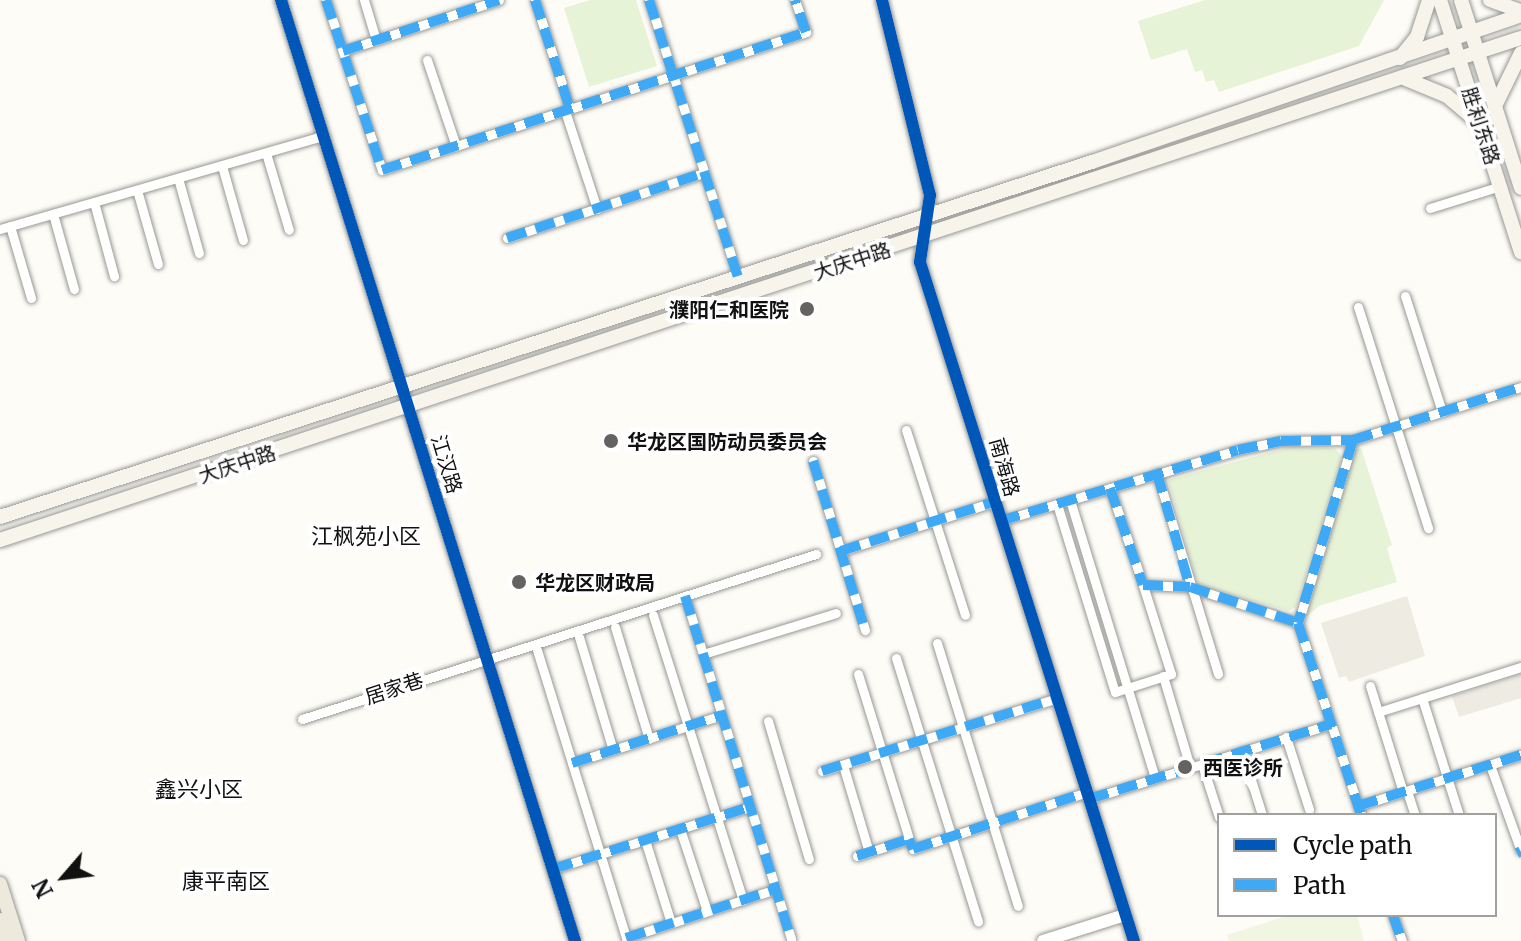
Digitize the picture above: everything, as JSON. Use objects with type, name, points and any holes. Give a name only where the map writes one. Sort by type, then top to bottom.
[{"type":"main road","points":[[1400,58],[1417,37],[1429,0]]},
{"type":"main road","name":"胜利东路","points":[[1440,0],[1521,252]]},
{"type":"main road","name":"胜利东路","points":[[1461,0],[1521,188]]},
{"type":"main road","points":[[1490,0],[1521,13]]},
{"type":"main road","name":"大庆中路","points":[[0,517],[926,216],[1400,58],[1521,13]]},
{"type":"main road","name":"大庆中路","points":[[0,540],[1406,79],[1521,38]]},
{"type":"main road","points":[[1495,106],[1521,53]]},
{"type":"main road","points":[[1406,79],[1447,96],[1481,124]]},
{"type":"main road","points":[[0,884],[18,941]]},
{"type":"main road","points":[[0,920],[7,941]]},
{"type":"street","name":"江汉路","points":[[281,0],[575,941]]},
{"type":"street","points":[[326,0],[382,170],[806,32],[795,0]]},
{"type":"street","points":[[364,0],[376,40]]},
{"type":"street","points":[[343,51],[499,0]]},
{"type":"street","points":[[535,0],[597,209]]},
{"type":"street","points":[[649,0],[738,277]]},
{"type":"street","name":"南海路","points":[[882,0],[930,195],[920,262],[1134,941]]},
{"type":"street","points":[[427,60],[456,146]]},
{"type":"street","points":[[31,298],[5,228],[323,136]]},
{"type":"street","points":[[266,153],[289,230]]},
{"type":"street","points":[[222,166],[243,240]]},
{"type":"street","points":[[507,238],[704,173]]},
{"type":"street","points":[[178,178],[199,253]]},
{"type":"street","points":[[1430,208],[1500,186]]},
{"type":"street","points":[[137,190],[158,264]]},
{"type":"street","points":[[94,202],[114,276]]},
{"type":"street","points":[[53,214],[74,289]]},
{"type":"street","points":[[1405,296],[1442,412]]},
{"type":"street","points":[[1358,307],[1428,528]]},
{"type":"street","points":[[1000,521],[1157,473],[1281,441],[1353,440],[1521,387]]},
{"type":"street","points":[[906,430],[965,615]]},
{"type":"street","points":[[1353,440],[1298,623],[1359,810],[1405,791],[1521,755]]},
{"type":"street","points":[[813,461],[865,630]]},
{"type":"street","points":[[1157,473],[1218,674]]},
{"type":"street","points":[[1057,504],[1115,692],[1171,674],[1110,488]]},
{"type":"street","points":[[1070,500],[1155,778]]},
{"type":"street","points":[[841,551],[994,502]]},
{"type":"street","name":"居家巷","points":[[302,719],[816,554]]},
{"type":"street","points":[[1143,585],[1190,587],[1298,623]]},
{"type":"street","points":[[685,596],[791,939]]},
{"type":"street","points":[[703,654],[836,613]]},
{"type":"street","points":[[653,615],[743,900]]},
{"type":"street","points":[[615,627],[649,739]]},
{"type":"street","points":[[579,637],[613,750]]},
{"type":"street","points":[[937,643],[1018,906]]},
{"type":"street","points":[[537,650],[626,940],[776,889]]},
{"type":"street","points":[[896,658],[978,922]]},
{"type":"street","points":[[1378,712],[1521,667]]},
{"type":"street","points":[[858,674],[913,849],[992,822],[1155,778],[1331,724]]},
{"type":"street","points":[[1163,676],[1190,767]]},
{"type":"street","points":[[1370,686],[1414,813]]},
{"type":"street","points":[[822,771],[1058,698]]},
{"type":"street","points":[[1422,698],[1458,813]]},
{"type":"street","points":[[572,763],[722,715]]},
{"type":"street","points":[[768,721],[809,859]]},
{"type":"street","points":[[1286,737],[1309,809]]},
{"type":"street","points":[[1242,751],[1261,813]]},
{"type":"street","points":[[1202,764],[1218,813]]},
{"type":"street","points":[[843,765],[869,852]]},
{"type":"street","points":[[1490,765],[1521,851]]},
{"type":"street","points":[[553,869],[750,807]]},
{"type":"street","points":[[680,829],[707,911]]},
{"type":"street","points":[[857,856],[909,839]]},
{"type":"street","points":[[645,840],[671,923]]},
{"type":"street","points":[[1043,941],[1125,915]]},
{"type":"street","points":[[1394,917],[1402,941]]},
{"type":"green space","points":[[590,0],[636,0],[657,66],[589,87],[564,8]]},
{"type":"green space","points":[[1205,0],[1384,0],[1359,46],[1219,92],[1214,80],[1206,82],[1202,70],[1195,72],[1187,49],[1151,60],[1138,21]]},
{"type":"green space","points":[[1291,447],[1335,448],[1342,457],[1296,607],[1289,611],[1198,585],[1168,480]]},
{"type":"green space","points":[[1361,448],[1392,545],[1387,548],[1397,582],[1319,606],[1305,618],[1354,450]]},
{"type":"green space","points":[[1284,917],[1358,917],[1364,941],[1229,941],[1227,935]]},
{"type":"shaded area","points":[[1407,596],[1425,656],[1349,682],[1346,676],[1339,678],[1321,623]]},
{"type":"shaded area","points":[[1521,674],[1521,698],[1459,717],[1452,696]]},
{"type":"marked path","points":[[326,0],[382,170],[806,32],[795,0]]},
{"type":"marked path","points":[[343,51],[499,0]]},
{"type":"marked path","points":[[535,0],[570,109]]},
{"type":"marked path","points":[[649,0],[738,277]]},
{"type":"marked path","points":[[507,238],[704,173]]},
{"type":"marked path","points":[[1000,521],[1238,450],[1281,441],[1353,440],[1521,387]]},
{"type":"marked path","points":[[1353,440],[1298,623],[1360,813]]},
{"type":"marked path","points":[[813,461],[865,630]]},
{"type":"marked path","points":[[1157,473],[1190,587]]},
{"type":"marked path","points":[[1110,488],[1143,585],[1190,587],[1298,623]]},
{"type":"marked path","points":[[841,551],[994,502]]},
{"type":"marked path","points":[[685,596],[791,939]]},
{"type":"marked path","points":[[822,771],[1058,698]]},
{"type":"marked path","points":[[572,763],[722,715]]},
{"type":"marked path","points":[[1089,799],[1331,724]]},
{"type":"marked path","points":[[1358,806],[1521,755]]},
{"type":"marked path","points":[[857,856],[909,839],[913,849],[1087,792]]},
{"type":"marked path","points":[[553,869],[750,807]]},
{"type":"marked path","points":[[1517,853],[1521,851]]},
{"type":"marked path","points":[[626,938],[776,889]]},
{"type":"marked path","points":[[1394,917],[1402,941]]},
{"type":"cycle path","points":[[281,0],[575,941]]},
{"type":"cycle path","points":[[882,0],[930,195],[920,262],[1134,941]]},
{"type":"place","name":"濮阳仁和医院","points":[[807,309]]},
{"type":"place","name":"华龙区国防动员委员会","points":[[611,441]]},
{"type":"place","name":"华龙区财政局","points":[[519,582]]},
{"type":"place","name":"西医诊所","points":[[1185,767]]},
{"type":"district","name":"江枫苑小区","points":[[366,537]]},
{"type":"district","name":"鑫兴小区","points":[[199,790]]},
{"type":"district","name":"康平南区","points":[[226,882]]}]
